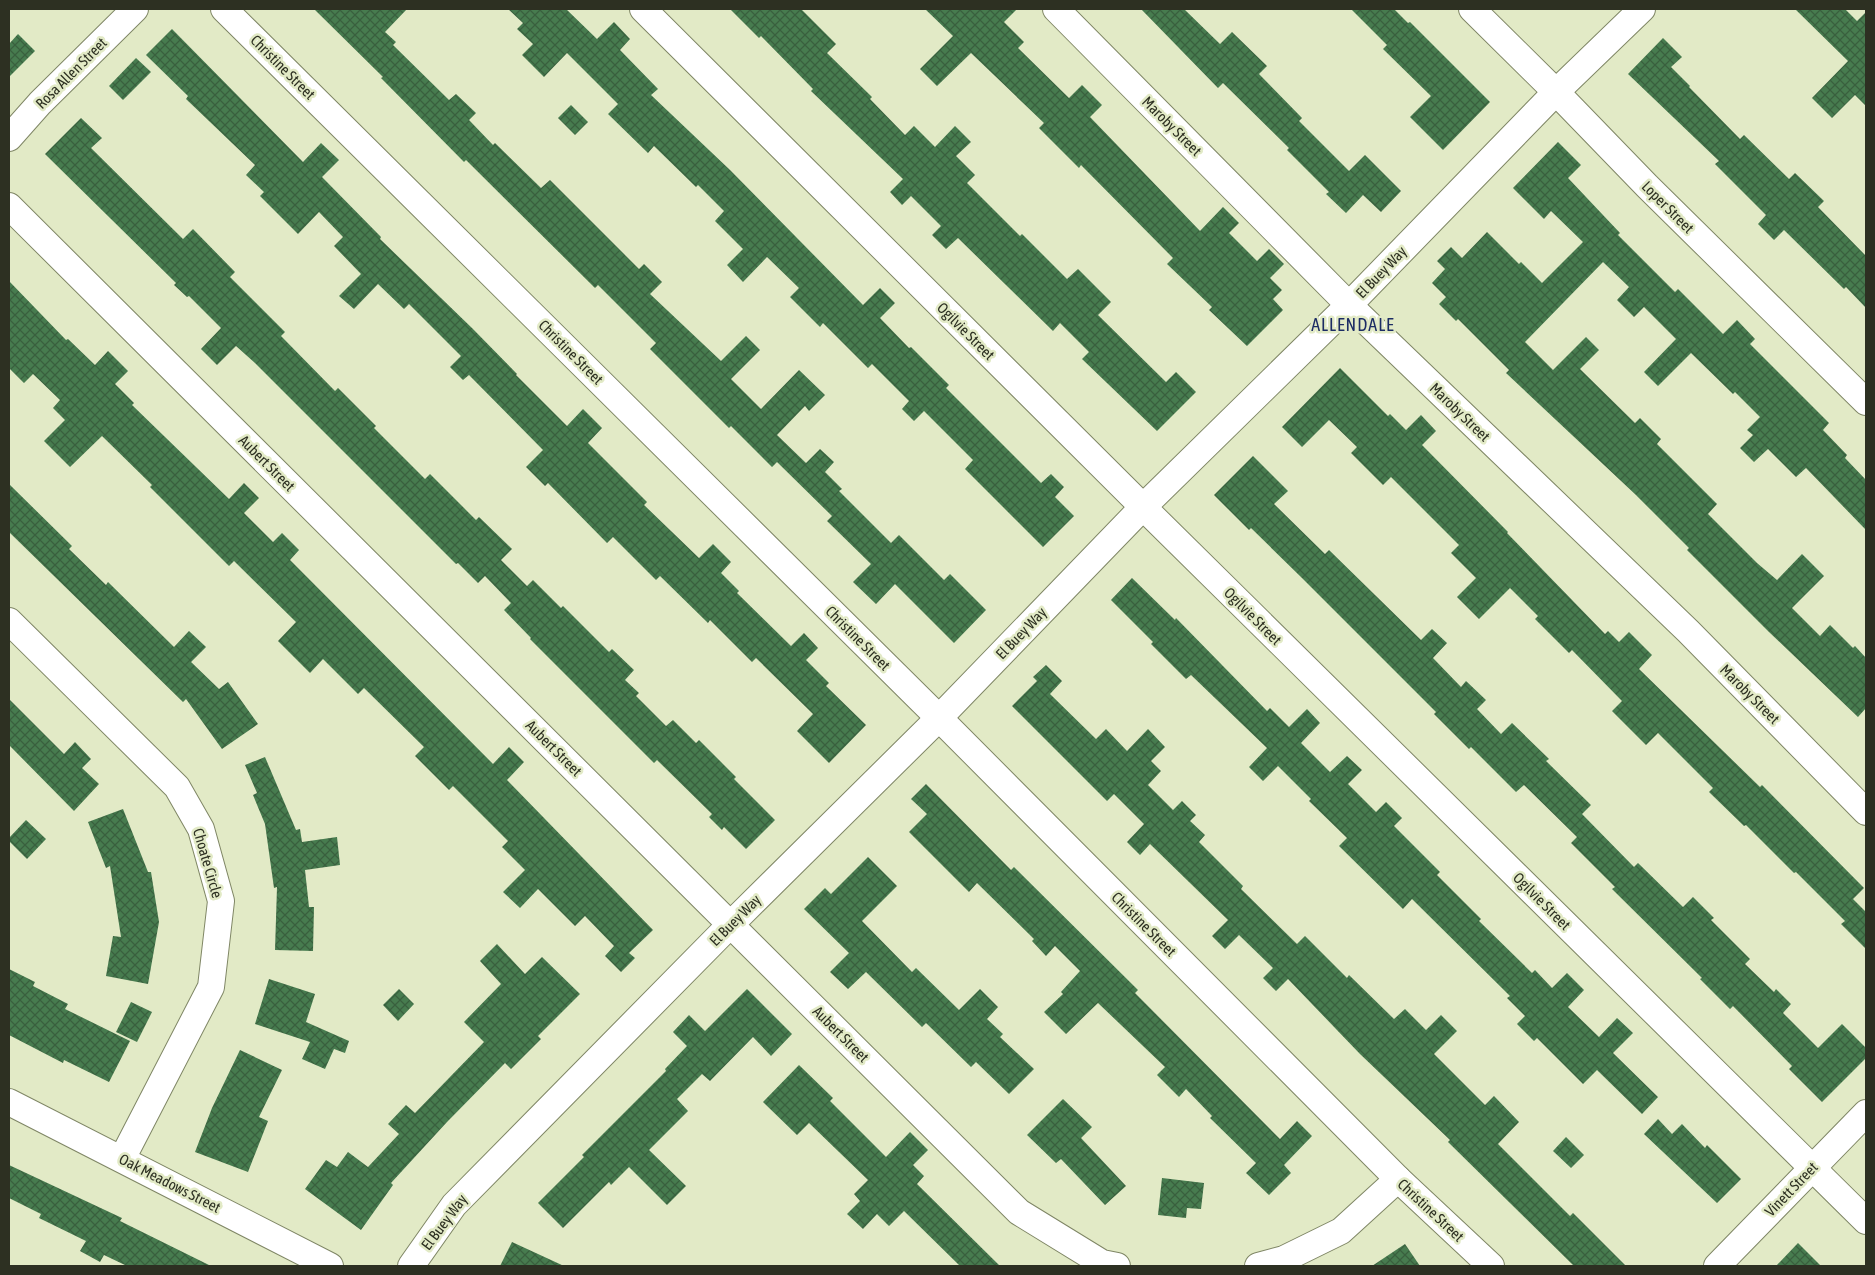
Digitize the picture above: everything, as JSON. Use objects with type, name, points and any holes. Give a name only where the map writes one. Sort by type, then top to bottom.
[{"type":"street","name":"Rosa Allen Street","points":[[9,138],[40,103],[135,9]]},
{"type":"street","name":"Christine Street","points":[[224,9],[939,718],[1398,1179],[1491,1266]]},
{"type":"street","name":"Ogilvie Street","points":[[643,9],[1142,507],[1866,1222]]},
{"type":"street","name":"Maroby Street","points":[[1056,9],[1349,306],[1688,631],[1866,812]]},
{"type":"street","name":"Loper Street","points":[[1472,9],[1647,186],[1866,402]]},
{"type":"street","name":"El Buey Way","points":[[411,1266],[454,1205],[731,924],[939,718],[1142,507],[1349,306],[1556,92],[1642,9]]},
{"type":"street","name":"Aubert Street","points":[[9,206],[1019,1212],[1102,1263],[1117,1266]]},
{"type":"street","name":"Choate Circle","points":[[9,621],[177,787],[201,829],[221,901],[211,987],[122,1159]]},
{"type":"street","name":"Oak Meadows Street","points":[[9,1102],[330,1266]]},
{"type":"street","name":"Vinett Street","points":[[1716,1266],[1866,1114]]},
{"type":"street","points":[[1258,1266],[1284,1258],[1341,1231],[1398,1179]]},
{"type":"building","points":[[314,9],[407,9],[385,32],[396,42],[393,45],[449,100],[456,94],[476,113],[469,120],[493,145],[495,143],[541,188],[550,180],[639,269],[644,264],[662,282],[650,294],[721,361],[746,336],[760,350],[731,379],[761,409],[799,370],[825,395],[809,411],[805,406],[777,435],[806,463],[820,449],[834,462],[825,472],[842,489],[839,491],[891,543],[899,535],[944,580],[950,574],[986,610],[954,643],[895,584],[876,604],[853,582],[871,564],[827,521],[832,516],[777,462],[772,467],[731,426],[729,428],[650,349],[656,343],[598,285],[595,288],[466,160],[464,162],[381,78],[383,77]]},
{"type":"building","points":[[508,9],[566,9],[597,39],[614,22],[630,39],[620,50],[658,89],[651,95],[730,170],[863,305],[880,288],[895,303],[880,318],[949,385],[946,388],[1041,483],[1051,474],[1064,487],[1055,497],[1074,516],[1043,547],[965,469],[973,460],[924,411],[914,421],[902,409],[909,401],[872,364],[868,368],[823,323],[820,327],[790,297],[799,288],[767,257],[743,282],[727,265],[743,249],[715,221],[724,211],[654,146],[648,153],[608,114],[618,104],[567,53],[544,77],[522,55],[533,44],[517,29],[523,23]]},
{"type":"building","points":[[730,9],[801,9],[836,44],[827,53],[872,97],[870,99],[905,135],[914,126],[935,147],[955,126],[971,142],[956,156],[975,175],[967,183],[1020,236],[1022,234],[1067,279],[1078,269],[1111,302],[1098,315],[1166,382],[1176,372],[1196,392],[1157,431],[1082,359],[1089,352],[1060,323],[1053,331],[958,238],[946,249],[932,235],[941,226],[911,196],[902,205],[890,192],[903,179],[811,91],[813,89],[761,36],[759,38]]},
{"type":"building","points":[[925,9],[1017,9],[1004,22],[1024,42],[1018,48],[1069,98],[1082,85],[1102,105],[1090,117],[1200,231],[1223,207],[1239,223],[1229,233],[1257,261],[1269,249],[1284,264],[1270,278],[1282,290],[1273,299],[1283,310],[1247,346],[1209,310],[1212,307],[1167,264],[1173,258],[1081,165],[1079,168],[1039,128],[1044,123],[971,53],[937,86],[920,69],[953,36]]},
{"type":"building","points":[[1141,9],[1184,9],[1220,44],[1232,32],[1267,66],[1259,74],[1302,118],[1299,121],[1349,171],[1365,155],[1401,191],[1381,212],[1363,195],[1346,213],[1326,194],[1329,192],[1287,150],[1289,148],[1223,83],[1218,88]]},
{"type":"building","points":[[1351,9],[1394,9],[1408,23],[1410,22],[1490,102],[1443,150],[1410,117],[1431,96],[1383,49],[1387,45]]},
{"type":"building","points":[[1795,9],[1845,9],[1857,21],[1866,12],[1866,106],[1855,95],[1832,118],[1812,98],[1848,61]]},
{"type":"building","points":[[172,29],[303,162],[321,143],[339,160],[322,177],[381,237],[380,239],[472,328],[567,426],[583,409],[602,428],[588,443],[647,502],[644,505],[699,558],[713,544],[731,562],[721,573],[739,591],[737,593],[791,646],[804,633],[818,648],[806,660],[829,683],[826,686],[866,725],[829,763],[797,731],[813,714],[756,658],[752,662],[710,620],[708,623],[660,576],[656,580],[613,537],[607,543],[548,483],[545,486],[526,467],[543,450],[469,375],[463,380],[450,367],[461,356],[409,304],[404,309],[378,284],[354,309],[339,296],[361,274],[334,246],[343,237],[319,212],[298,234],[260,196],[264,192],[246,175],[255,165],[186,99],[188,96],[146,55]]},
{"type":"building","points":[[18,34],[35,51],[9,77],[9,44]]},
{"type":"building","points":[[1663,38],[1682,57],[1671,67],[1689,87],[1740,139],[1744,135],[1789,179],[1795,173],[1824,201],[1818,207],[1866,256],[1866,308],[1784,230],[1774,240],[1758,224],[1766,215],[1715,164],[1719,161],[1628,74]]},
{"type":"building","points":[[136,58],[151,72],[123,100],[109,86]]},
{"type":"building","points":[[571,105],[588,122],[575,135],[558,118]]},
{"type":"building","points":[[81,118],[102,138],[91,148],[183,239],[193,229],[235,272],[230,277],[285,332],[281,336],[335,391],[338,388],[376,426],[374,428],[425,479],[430,474],[476,520],[479,517],[512,549],[501,560],[527,586],[533,580],[561,608],[563,606],[609,652],[612,649],[634,670],[625,680],[639,693],[636,696],[666,726],[673,720],[696,743],[699,740],[736,777],[734,779],[775,820],[746,849],[724,827],[722,830],[709,817],[712,814],[657,760],[654,763],[530,639],[504,610],[511,603],[485,576],[478,583],[458,563],[456,564],[255,363],[236,346],[217,365],[201,349],[221,328],[189,296],[187,297],[174,285],[176,283],[45,154]]},
{"type":"building","points":[[1558,142],[1581,165],[1568,178],[1620,233],[1618,235],[1675,292],[1678,289],[1723,334],[1737,320],[1755,339],[1750,344],[1829,423],[1823,430],[1847,455],[1845,458],[1866,480],[1866,530],[1806,468],[1796,477],[1768,449],[1754,462],[1740,448],[1753,435],[1747,430],[1760,417],[1691,353],[1658,386],[1644,372],[1676,339],[1644,307],[1634,317],[1617,300],[1629,287],[1603,262],[1525,342],[1553,370],[1586,337],[1599,350],[1580,369],[1635,423],[1640,418],[1661,439],[1657,444],[1717,504],[1708,514],[1757,563],[1777,580],[1802,554],[1824,576],[1792,608],[1820,636],[1830,625],[1866,658],[1866,708],[1858,717],[1687,550],[1689,548],[1636,495],[1506,373],[1509,370],[1458,319],[1456,321],[1439,304],[1446,297],[1432,283],[1445,269],[1437,261],[1451,247],[1462,258],[1487,232],[1519,264],[1521,262],[1542,283],[1583,242],[1551,211],[1544,219],[1513,188]]},
{"type":"building","points":[[9,281],[66,340],[68,339],[95,365],[108,351],[128,371],[115,384],[134,403],[132,405],[229,499],[244,483],[259,498],[244,513],[273,542],[282,533],[299,550],[290,560],[493,764],[509,747],[524,762],[507,780],[653,930],[629,953],[635,958],[621,972],[605,956],[614,946],[585,916],[575,926],[538,889],[520,908],[503,892],[525,870],[502,847],[508,841],[453,786],[449,790],[415,756],[424,747],[364,688],[358,694],[323,659],[310,673],[278,641],[296,622],[234,561],[229,566],[150,487],[152,485],[102,436],[70,467],[44,441],[65,420],[53,408],[60,400],[33,374],[24,383],[9,368]]},
{"type":"building","points":[[1340,368],[1388,416],[1390,414],[1406,430],[1421,415],[1436,431],[1422,445],[1605,634],[1608,631],[1619,642],[1629,632],[1652,655],[1639,669],[1760,787],[1762,785],[1864,888],[1853,899],[1866,912],[1866,949],[1841,924],[1845,921],[1796,872],[1794,873],[1746,825],[1744,826],[1709,792],[1713,788],[1658,733],[1646,745],[1612,711],[1622,701],[1572,650],[1569,653],[1535,619],[1538,616],[1510,588],[1479,619],[1457,597],[1476,578],[1451,553],[1459,545],[1391,477],[1383,485],[1351,453],[1357,447],[1329,420],[1302,447],[1282,427]]},
{"type":"building","points":[[1253,456],[1288,491],[1274,504],[1325,554],[1329,550],[1421,640],[1432,629],[1447,643],[1433,658],[1461,687],[1466,681],[1486,700],[1477,709],[1501,734],[1512,723],[1549,759],[1546,761],[1591,805],[1582,814],[1634,867],[1638,863],[1683,907],[1693,897],[1714,918],[1711,920],[1750,959],[1745,964],[1774,992],[1776,989],[1791,1004],[1783,1013],[1818,1048],[1842,1024],[1866,1048],[1866,1058],[1822,1102],[1789,1069],[1792,1066],[1733,1006],[1730,1009],[1700,979],[1702,978],[1612,889],[1615,887],[1571,843],[1577,837],[1524,785],[1516,792],[1471,747],[1469,749],[1434,714],[1436,712],[1302,578],[1214,495]]},
{"type":"building","points":[[9,484],[72,546],[69,549],[106,585],[108,582],[174,647],[189,631],[206,647],[191,662],[219,689],[228,682],[258,724],[222,749],[186,699],[183,702],[9,532]]},
{"type":"building","points":[[1132,578],[1175,620],[1176,618],[1267,711],[1270,708],[1289,727],[1307,709],[1320,723],[1301,743],[1330,772],[1347,756],[1362,770],[1348,784],[1376,812],[1386,802],[1402,818],[1394,826],[1440,872],[1437,875],[1481,919],[1479,921],[1532,973],[1535,970],[1552,988],[1567,973],[1584,990],[1568,1007],[1599,1037],[1617,1018],[1633,1033],[1613,1053],[1658,1097],[1642,1114],[1597,1070],[1583,1084],[1537,1038],[1534,1041],[1517,1024],[1525,1016],[1507,998],[1510,996],[1412,899],[1403,909],[1339,846],[1347,838],[1309,801],[1311,799],[1278,766],[1263,781],[1249,767],[1267,748],[1191,675],[1186,679],[1151,644],[1153,642],[1111,600]]},
{"type":"building","points":[[1046,665],[1062,681],[1050,694],[1096,739],[1106,729],[1127,751],[1148,729],[1165,747],[1151,761],[1161,771],[1148,785],[1173,810],[1182,801],[1196,815],[1190,821],[1205,835],[1199,842],[1243,886],[1241,889],[1297,944],[1305,936],[1347,978],[1349,975],[1394,1019],[1405,1009],[1426,1030],[1441,1015],[1457,1031],[1434,1054],[1485,1105],[1494,1096],[1519,1122],[1498,1144],[1570,1216],[1573,1213],[1626,1266],[1574,1266],[1448,1142],[1450,1140],[1360,1054],[1288,979],[1276,991],[1263,978],[1273,968],[1239,935],[1225,949],[1212,936],[1228,920],[1150,844],[1140,855],[1127,842],[1144,824],[1114,794],[1107,801],[1012,706],[1037,681],[1033,677]]},
{"type":"building","points":[[9,699],[64,754],[75,742],[91,759],[82,768],[99,784],[74,811],[9,745]]},
{"type":"building","points":[[265,757],[296,830],[300,829],[302,842],[337,837],[340,865],[305,870],[309,907],[314,907],[313,951],[275,950],[277,887],[274,888],[265,824],[253,795],[257,793],[245,765]]},
{"type":"building","points":[[926,784],[1011,870],[1014,867],[1138,990],[1135,993],[1280,1139],[1297,1121],[1312,1136],[1284,1165],[1291,1173],[1269,1195],[1246,1173],[1256,1163],[1210,1118],[1212,1116],[1186,1089],[1179,1097],[1157,1075],[1165,1067],[1098,1003],[1066,1034],[1044,1012],[1063,994],[1061,992],[1080,971],[1055,946],[1046,956],[1032,941],[1034,939],[977,883],[969,892],[909,832],[927,814],[911,799]]},
{"type":"building","points":[[123,809],[148,872],[151,872],[159,922],[148,984],[106,976],[113,936],[121,937],[110,866],[106,868],[88,822]]},
{"type":"building","points":[[26,820],[46,839],[27,859],[9,841],[9,838]]},
{"type":"building","points":[[868,857],[897,886],[862,921],[912,972],[916,968],[959,1010],[980,989],[998,1007],[987,1019],[1003,1034],[1000,1037],[1034,1069],[1009,1094],[976,1062],[971,1067],[926,1023],[922,1027],[866,972],[848,989],[830,972],[849,953],[804,909],[825,888],[831,894]]},
{"type":"building","points":[[497,944],[525,974],[542,957],[580,994],[538,1036],[541,1039],[511,1069],[505,1063],[447,1122],[391,1183],[393,1185],[361,1230],[305,1189],[326,1160],[337,1167],[348,1152],[368,1167],[399,1134],[388,1124],[406,1105],[415,1113],[484,1042],[464,1022],[501,984],[480,961]]},
{"type":"building","points":[[9,969],[35,982],[33,986],[68,1004],[65,1009],[130,1041],[109,1082],[64,1060],[63,1063],[9,1035]]},
{"type":"building","points":[[269,979],[315,994],[306,1022],[349,1041],[345,1053],[334,1049],[325,1069],[302,1059],[310,1042],[255,1024]]},
{"type":"building","points":[[399,989],[414,1004],[398,1021],[383,1005]]},
{"type":"building","points":[[747,989],[792,1034],[771,1056],[753,1037],[710,1081],[702,1074],[677,1099],[688,1111],[649,1150],[686,1186],[667,1205],[629,1167],[611,1185],[609,1182],[563,1228],[538,1203],[584,1157],[582,1155],[666,1071],[665,1069],[687,1046],[673,1032],[689,1015],[705,1031]]},
{"type":"building","points":[[131,1002],[152,1012],[137,1042],[116,1032]]},
{"type":"building","points":[[240,1050],[282,1070],[259,1117],[268,1121],[248,1172],[195,1152],[212,1108]]},
{"type":"building","points":[[799,1065],[833,1098],[830,1101],[886,1157],[910,1132],[928,1150],[913,1165],[924,1176],[917,1184],[1000,1266],[960,1266],[904,1211],[889,1226],[877,1214],[863,1229],[847,1214],[860,1201],[854,1194],[868,1180],[809,1123],[797,1135],[763,1102]]},
{"type":"building","points":[[1063,1099],[1092,1127],[1081,1138],[1126,1186],[1105,1205],[1061,1159],[1056,1163],[1027,1135]]},
{"type":"building","points":[[1658,1119],[1672,1134],[1682,1124],[1705,1148],[1707,1145],[1741,1179],[1717,1203],[1644,1134]]},
{"type":"building","points":[[1566,1137],[1584,1155],[1571,1168],[1553,1151]]},
{"type":"building","points":[[9,1165],[122,1218],[120,1221],[211,1266],[127,1266],[104,1255],[100,1262],[80,1251],[86,1241],[39,1218],[41,1214],[9,1198]]},
{"type":"building","points":[[1162,1178],[1204,1183],[1201,1209],[1187,1208],[1186,1218],[1158,1215]]},
{"type":"building","points":[[512,1242],[564,1266],[500,1266]]},
{"type":"building","points":[[1798,1243],[1821,1266],[1776,1266]]},
{"type":"building","points":[[1405,1244],[1420,1266],[1372,1266]]},
{"type":"district","name":"ALLENDALE","points":[[1353,324]]}]
